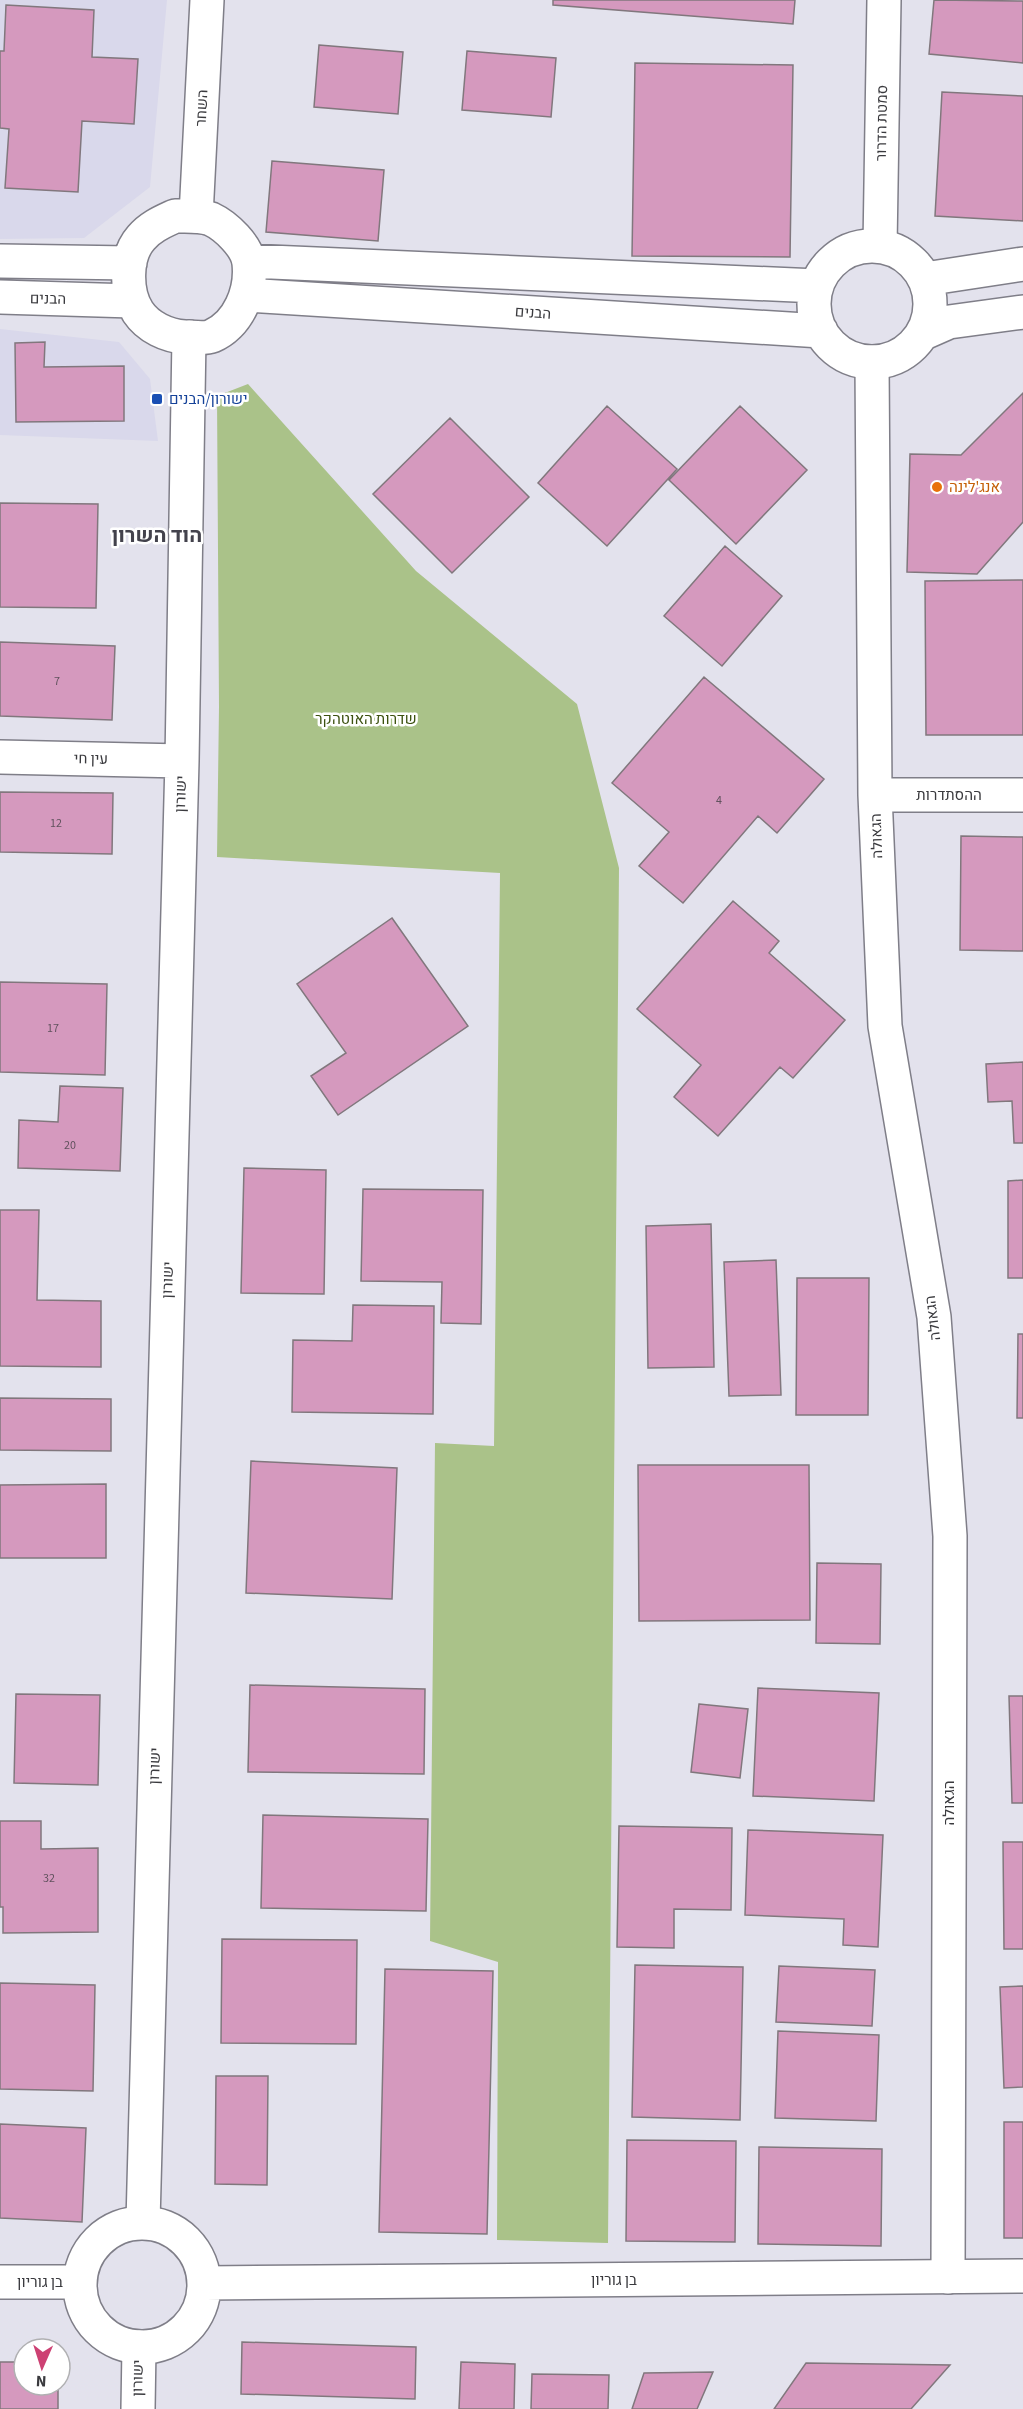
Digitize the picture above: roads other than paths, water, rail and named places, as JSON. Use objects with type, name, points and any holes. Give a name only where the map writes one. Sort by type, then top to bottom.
[{"type":"street","name":"השחר","points":[[196,216],[207,0]]},
{"type":"street","name":"סמטת הדרור","points":[[880,246],[884,0]]},
{"type":"street","points":[[175,216],[211,219],[229,231],[249,261],[246,295],[238,314],[210,337],[175,336],[155,328],[139,314],[132,301],[130,263],[140,239],[155,225],[175,216]]},
{"type":"street","points":[[880,246],[899,252],[914,263],[925,279],[931,296],[930,315],[924,333],[902,354],[887,360],[872,362],[857,360],[842,354],[821,332],[814,302],[817,286],[826,268],[841,255],[860,247],[880,246]]},
{"type":"street","points":[[0,261],[130,263]]},
{"type":"street","points":[[249,261],[817,286]]},
{"type":"street","points":[[925,279],[1023,264]]},
{"type":"street","name":"הבנים","points":[[246,295],[821,332]]},
{"type":"street","name":"הבנים","points":[[0,297],[132,301]]},
{"type":"street","points":[[924,333],[949,322],[1023,312]]},
{"type":"street","name":"ישורון","points":[[143,2222],[182,761],[189,337]]},
{"type":"street","name":"הגאולה","points":[[872,362],[875,795],[885,1026],[934,1317],[950,1536],[948,2277]]},
{"type":"street","name":"עין חי","points":[[0,757],[182,761]]},
{"type":"street","name":"ההסתדרות","points":[[875,795],[1023,795]]},
{"type":"street","points":[[143,2222],[172,2230],[189,2244],[200,2262],[205,2283],[203,2298],[195,2318],[180,2335],[161,2344],[139,2347],[109,2337],[93,2323],[82,2304],[79,2283],[88,2253],[103,2236],[122,2226],[143,2222]]},
{"type":"street","name":"בן גוריון","points":[[205,2283],[1023,2276]]},
{"type":"street","name":"בן גוריון","points":[[0,2282],[79,2283]]},
{"type":"street","name":"ישורון","points":[[138,2409],[139,2347]]},
{"type":"place","name":"ישורון/הבנים","points":[[157,399]]},
{"type":"place","name":"אנג'לינה","points":[[937,487]]},
{"type":"district","name":"הוד השרון","points":[[157,535]]},
{"type":"park label","name":"שדרות האוטהקר","points":[[366,719]]}]
